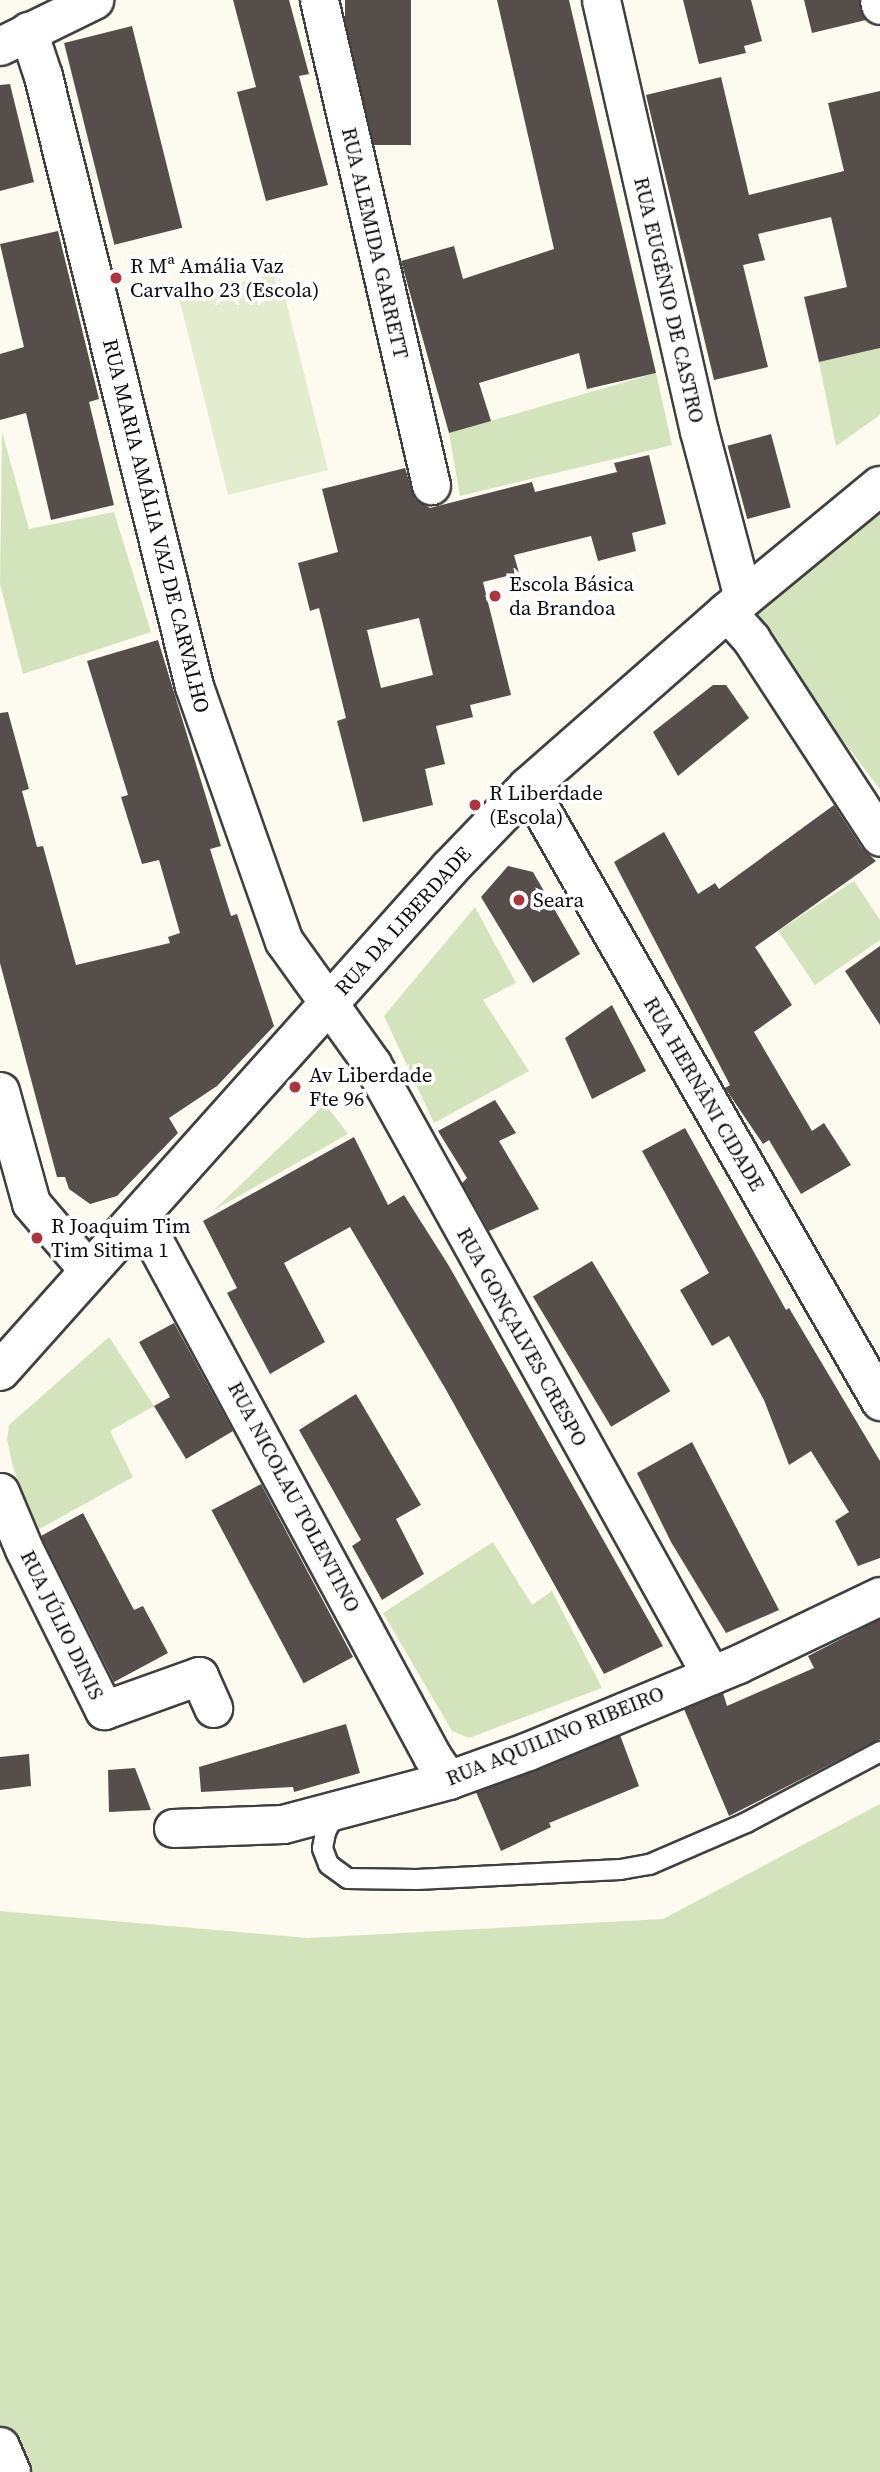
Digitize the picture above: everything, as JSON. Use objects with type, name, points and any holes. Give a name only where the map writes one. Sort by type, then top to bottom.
[{"type":"street","points":[[14,39],[94,0]]},
{"type":"street","name":"RUA ALEMIDA GARRETT","points":[[319,0],[431,485]]},
{"type":"street","name":"RUA EUGÉNIO DE CASTRO","points":[[601,0],[699,431],[735,605]]},
{"type":"street","points":[[879,0],[880,5]]},
{"type":"street","name":"RUA MARIA AMÁLIA VAZ DE CARVALHO","points":[[14,39],[43,76],[194,686],[284,940],[328,1003]]},
{"type":"street","name":"RUA DA LIBERDADE","points":[[0,1371],[450,868],[528,787],[735,605],[880,486]]},
{"type":"street","points":[[735,605],[751,639],[880,837]]},
{"type":"street","name":"RUA HERNÂNI CIDADE","points":[[528,787],[880,1401]]},
{"type":"street","name":"RUA GONÇALVES CRESPO","points":[[328,1003],[372,1065],[710,1675]]},
{"type":"street","points":[[0,1091],[31,1203],[89,1271]]},
{"type":"street","name":"RUA NICOLAU TOLENTINO","points":[[140,1215],[164,1255],[432,1756],[448,1780]]},
{"type":"street","name":"RUA JÚLIO DINIS","points":[[0,1492],[24,1549],[104,1710],[198,1676],[213,1708]]},
{"type":"street","name":"RUA AQUILINO RIBEIRO","points":[[173,1828],[283,1824],[448,1780],[528,1751],[710,1675],[880,1596]]},
{"type":"street","points":[[0,2446],[11,2472]]},
{"type":"lane","points":[[337,1809],[322,1848],[328,1864],[347,1878],[416,1879],[620,1869],[649,1864],[746,1822],[880,1751]]},
{"type":"green space","points":[[279,273],[328,470],[228,495],[179,298]]},
{"type":"green space","points":[[880,348],[880,415],[836,446],[819,362]]},
{"type":"green space","points":[[656,373],[672,445],[460,496],[449,433]]},
{"type":"green space","points":[[2,432],[29,529],[114,512],[151,632],[23,674],[0,584]]},
{"type":"green space","points":[[880,510],[880,789],[816,705],[754,614]]},
{"type":"green space","points":[[854,881],[880,920],[880,940],[815,985],[778,931]]},
{"type":"green space","points":[[475,907],[516,983],[483,1000],[529,1071],[434,1123],[384,1016]]},
{"type":"green space","points":[[325,1104],[348,1134],[214,1210]]},
{"type":"green space","points":[[109,1337],[154,1406],[110,1431],[133,1477],[36,1531],[13,1467],[7,1440],[9,1425]]},
{"type":"green space","points":[[493,1542],[532,1605],[552,1591],[602,1688],[469,1738],[452,1731],[383,1613]]},
{"type":"green space","points":[[880,1804],[880,2472],[0,2472],[0,1911],[307,1938],[663,1919]]},
{"type":"building","points":[[233,0],[289,0],[309,74],[299,76],[328,185],[266,201],[237,92],[256,87]]},
{"type":"building","points":[[345,0],[411,0],[411,145],[345,145]]},
{"type":"building","points":[[497,0],[569,0],[656,373],[587,389],[579,353],[479,383],[491,421],[449,433],[401,261],[454,246],[463,279],[554,249]]},
{"type":"building","points":[[683,0],[751,0],[762,41],[744,46],[746,53],[699,64]]},
{"type":"building","points":[[804,0],[859,0],[866,20],[812,33]]},
{"type":"building","points":[[132,26],[182,228],[114,245],[64,43]]},
{"type":"building","points":[[721,77],[749,195],[844,171],[828,103],[880,91],[880,348],[819,362],[804,297],[847,287],[831,217],[758,234],[765,260],[743,265],[768,367],[714,380],[646,95]]},
{"type":"building","points":[[10,84],[34,182],[0,191],[0,85]]},
{"type":"building","points":[[58,231],[99,399],[89,402],[114,505],[51,520],[26,413],[0,420],[0,354],[24,347],[0,244]]},
{"type":"building","points":[[771,434],[791,507],[747,519],[728,446]]},
{"type":"building","points":[[649,455],[666,524],[632,533],[636,551],[598,561],[591,536],[514,555],[519,573],[483,582],[511,695],[470,705],[473,717],[436,726],[445,764],[425,769],[433,805],[363,822],[337,721],[346,718],[319,608],[310,611],[298,563],[338,552],[322,489],[405,468],[415,499],[430,508],[532,482],[535,492],[617,472],[614,463]],"holes":[[[419,618],[433,675],[381,688],[367,630]]]},
{"type":"building","points":[[158,640],[221,846],[210,849],[231,916],[237,914],[274,1026],[217,1086],[169,1118],[178,1133],[117,1196],[90,1204],[69,1189],[65,1177],[57,1177],[0,963],[0,713],[8,712],[29,789],[22,791],[37,847],[43,846],[76,965],[170,943],[168,937],[180,933],[159,860],[142,864],[121,797],[128,795],[87,661]]},
{"type":"building","points":[[713,685],[726,685],[749,718],[678,776],[653,732]]},
{"type":"building","points":[[834,805],[862,848],[876,861],[755,947],[792,1005],[754,1032],[812,1131],[824,1123],[851,1165],[801,1194],[769,1140],[763,1144],[725,1088],[730,1085],[614,862],[664,832],[698,894],[715,883],[719,889]]},
{"type":"building","points":[[508,866],[533,872],[580,954],[533,983],[481,897]]},
{"type":"building","points":[[880,946],[880,1025],[845,971]]},
{"type":"building","points":[[612,1005],[646,1071],[592,1099],[565,1038]]},
{"type":"building","points":[[495,1100],[516,1133],[499,1141],[539,1209],[489,1231],[462,1183],[467,1178],[438,1131]]},
{"type":"building","points":[[685,1128],[786,1310],[789,1308],[880,1461],[880,1558],[858,1566],[835,1521],[849,1512],[811,1451],[789,1465],[764,1400],[729,1336],[712,1346],[680,1290],[709,1273],[642,1151]]},
{"type":"building","points":[[354,1137],[388,1205],[404,1195],[449,1266],[663,1646],[604,1674],[445,1388],[350,1227],[284,1263],[325,1342],[270,1374],[227,1293],[237,1288],[203,1221]]},
{"type":"building","points":[[592,1261],[670,1391],[611,1427],[533,1297]]},
{"type":"building","points":[[174,1323],[233,1431],[186,1459],[154,1406],[170,1397],[139,1342]]},
{"type":"building","points":[[356,1394],[421,1505],[396,1519],[424,1574],[382,1600],[352,1546],[361,1540],[299,1430]]},
{"type":"building","points":[[692,1442],[779,1610],[726,1633],[671,1542],[637,1473]]},
{"type":"building","points":[[261,1484],[353,1657],[304,1683],[212,1510]]},
{"type":"building","points":[[83,1513],[134,1610],[143,1606],[168,1653],[114,1682],[41,1536]]},
{"type":"building","points":[[880,1619],[880,1739],[729,1816],[684,1709],[723,1693],[727,1706],[814,1668],[808,1656]]},
{"type":"building","points":[[346,1724],[360,1773],[294,1792],[293,1787],[201,1792],[199,1767]]},
{"type":"building","points":[[620,1735],[639,1786],[549,1823],[551,1827],[501,1851],[476,1792]]},
{"type":"building","points":[[29,1754],[31,1786],[0,1790],[0,1757]]},
{"type":"building","points":[[135,1768],[151,1810],[109,1812],[108,1770]]},
{"type":"place","name":"R Mª Amália Vaz Carvalho 23 (Escola)","points":[[116,278]]},
{"type":"place","name":"Escola Básica da Brandoa","points":[[495,596]]},
{"type":"place","name":"R Liberdade (Escola)","points":[[475,805]]},
{"type":"place","name":"Seara","points":[[519,900]]},
{"type":"place","name":"Av Liberdade Fte 96","points":[[295,1087]]},
{"type":"place","name":"R Joaquim Tim Tim Sitima 1","points":[[37,1238]]}]
